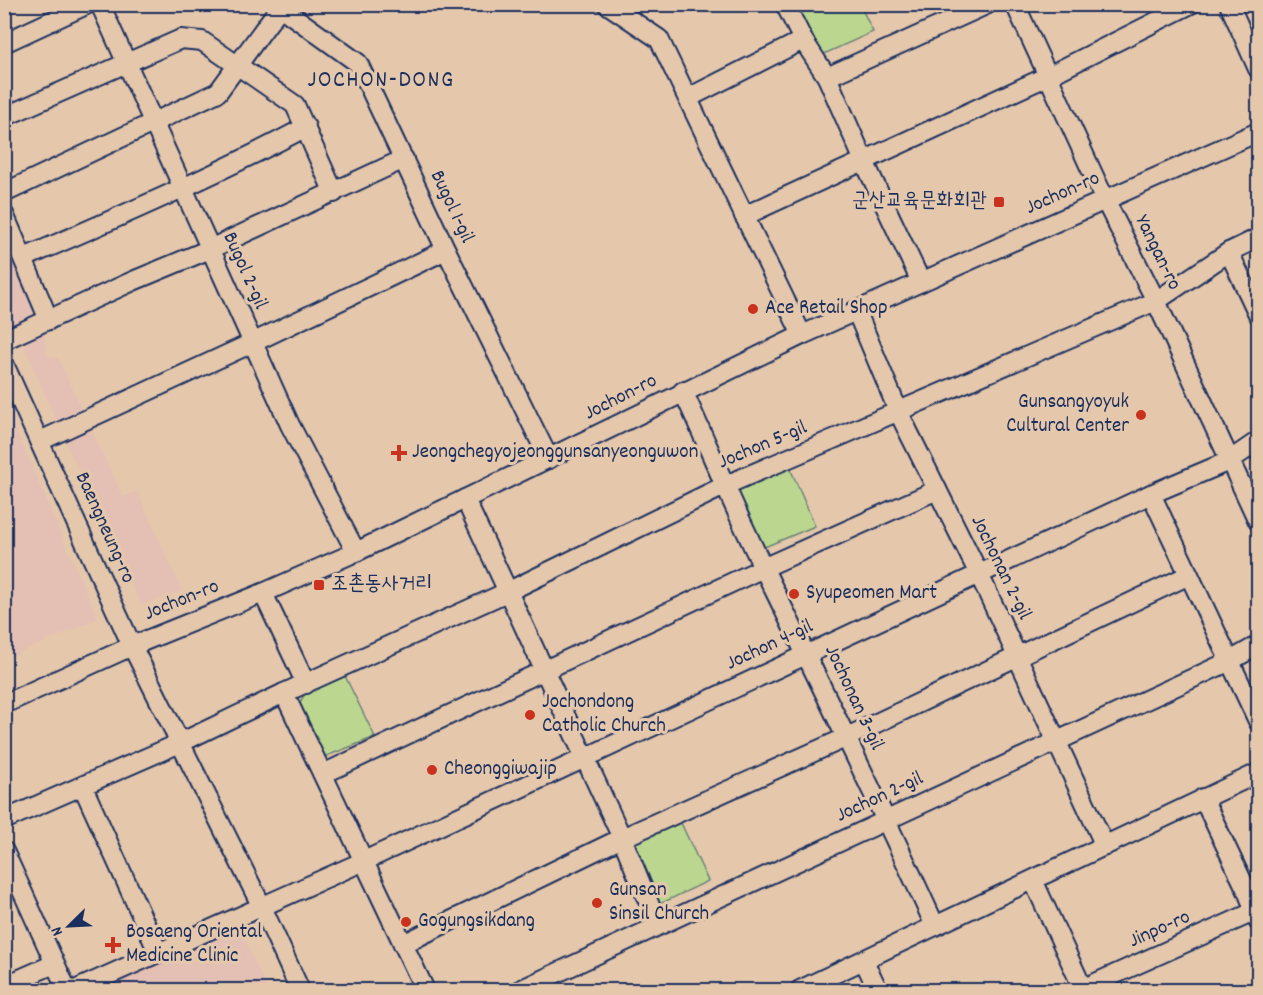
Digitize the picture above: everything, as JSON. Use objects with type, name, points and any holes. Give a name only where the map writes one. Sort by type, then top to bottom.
[{"type":"street","points":[[4,43],[88,4]]},
{"type":"street","name":"Bugol 2-gil","points":[[100,4],[290,425],[356,552]]},
{"type":"street","points":[[607,4],[659,39],[801,335]]},
{"type":"street","points":[[785,4],[803,40],[827,77],[921,282]]},
{"type":"street","points":[[827,77],[988,4]]},
{"type":"street","name":"Yangan-ro","points":[[1015,4],[1105,200],[1156,301],[1258,521]]},
{"type":"street","points":[[744,216],[1048,76],[1191,4]]},
{"type":"street","points":[[1229,4],[1258,69]]},
{"type":"street","points":[[4,193],[218,92],[278,6]]},
{"type":"street","name":"Bugol 1-gil","points":[[278,6],[357,63],[549,459]]},
{"type":"street","points":[[4,117],[181,39],[202,41],[295,105],[334,193]]},
{"type":"street","points":[[688,98],[803,40]]},
{"type":"street","points":[[24,258],[183,188],[306,127]]},
{"type":"street","name":"Jochon-ro","points":[[4,704],[132,646],[263,593],[356,552],[801,335],[1258,132]]},
{"type":"street","points":[[4,340],[334,193],[404,159]]},
{"type":"street","points":[[4,214],[49,320]]},
{"type":"street","name":"Jochon 5-gil","points":[[180,743],[507,592],[726,485],[899,413],[1156,301],[1230,252],[1258,238]]},
{"type":"street","points":[[40,441],[446,250]]},
{"type":"street","points":[[1230,252],[1258,314]]},
{"type":"street","name":"Jochonan 2-gil","points":[[856,310],[899,413],[979,574],[1105,846]]},
{"type":"street","name":"Baengneung-ro","points":[[4,363],[132,646],[262,908],[300,990]]},
{"type":"street","name":"Jochonan 3-gil","points":[[683,391],[763,568],[807,653],[845,738],[887,819],[935,926]]},
{"type":"street","name":"Jochon 4-gil","points":[[262,908],[585,759],[807,653],[1151,494],[1230,460],[1258,441]]},
{"type":"street","points":[[323,774],[763,568],[937,490]]},
{"type":"street","points":[[1151,494],[1258,721]]},
{"type":"street","points":[[465,499],[543,672],[622,838],[658,925]]},
{"type":"street","points":[[403,944],[622,838],[845,738],[1188,575]]},
{"type":"street","points":[[263,593],[306,684]]},
{"type":"street","name":"Jochon 2-gil","points":[[520,990],[1230,661],[1258,645]]},
{"type":"street","points":[[284,693],[425,990]]},
{"type":"street","points":[[4,820],[180,743]]},
{"type":"street","points":[[800,990],[864,962],[1258,773]]},
{"type":"street","points":[[83,787],[158,952]]},
{"type":"street","points":[[1203,798],[1257,914]]},
{"type":"street","points":[[4,851],[67,990]]},
{"type":"street","points":[[1033,880],[1082,990]]},
{"type":"street","points":[[75,990],[262,908]]},
{"type":"street","name":"Jinpo-ro","points":[[1082,990],[1257,914]]},
{"type":"street","points":[[864,962],[878,990]]},
{"type":"street","points":[[4,986],[54,964]]},
{"type":"shaded area","points":[[4,225],[42,316],[47,356],[58,358],[123,497],[137,491],[182,591],[142,605],[137,596],[58,426],[5,300]]},
{"type":"shaded area","points":[[5,405],[98,619],[4,659]]},
{"type":"shaded area","points":[[233,915],[268,990],[73,990]]},
{"type":"green space","points":[[791,5],[860,5],[873,32],[815,58]]},
{"type":"green space","points":[[787,461],[815,526],[762,548],[734,484]]},
{"type":"green space","points":[[344,674],[375,737],[324,757],[296,709],[307,690]]},
{"type":"green space","points":[[674,808],[708,881],[658,905],[627,832]]},
{"type":"place","name":"군산교육문화회관","points":[[999,202]]},
{"type":"place","name":"Ace Retail Shop","points":[[753,309]]},
{"type":"place","name":"Gunsangyoyuk Cultural Center","points":[[1141,415]]},
{"type":"place","name":"Jeongchegyojeonggunsanyeonguwon","points":[[399,453]]},
{"type":"place","name":"조촌동사거리","points":[[319,585]]},
{"type":"place","name":"Syupeomen Mart","points":[[794,594]]},
{"type":"place","name":"Jochondong Catholic Church","points":[[530,715]]},
{"type":"place","name":"Cheonggiwajip","points":[[432,770]]},
{"type":"place","name":"Gunsan Sinsil Church","points":[[597,903]]},
{"type":"place","name":"Gogungsikdang","points":[[406,922]]},
{"type":"place","name":"Bosaeng Oriental Medicine Clinic","points":[[113,945]]},
{"type":"district","name":"JOCHON-DONG","points":[[381,81]]}]
